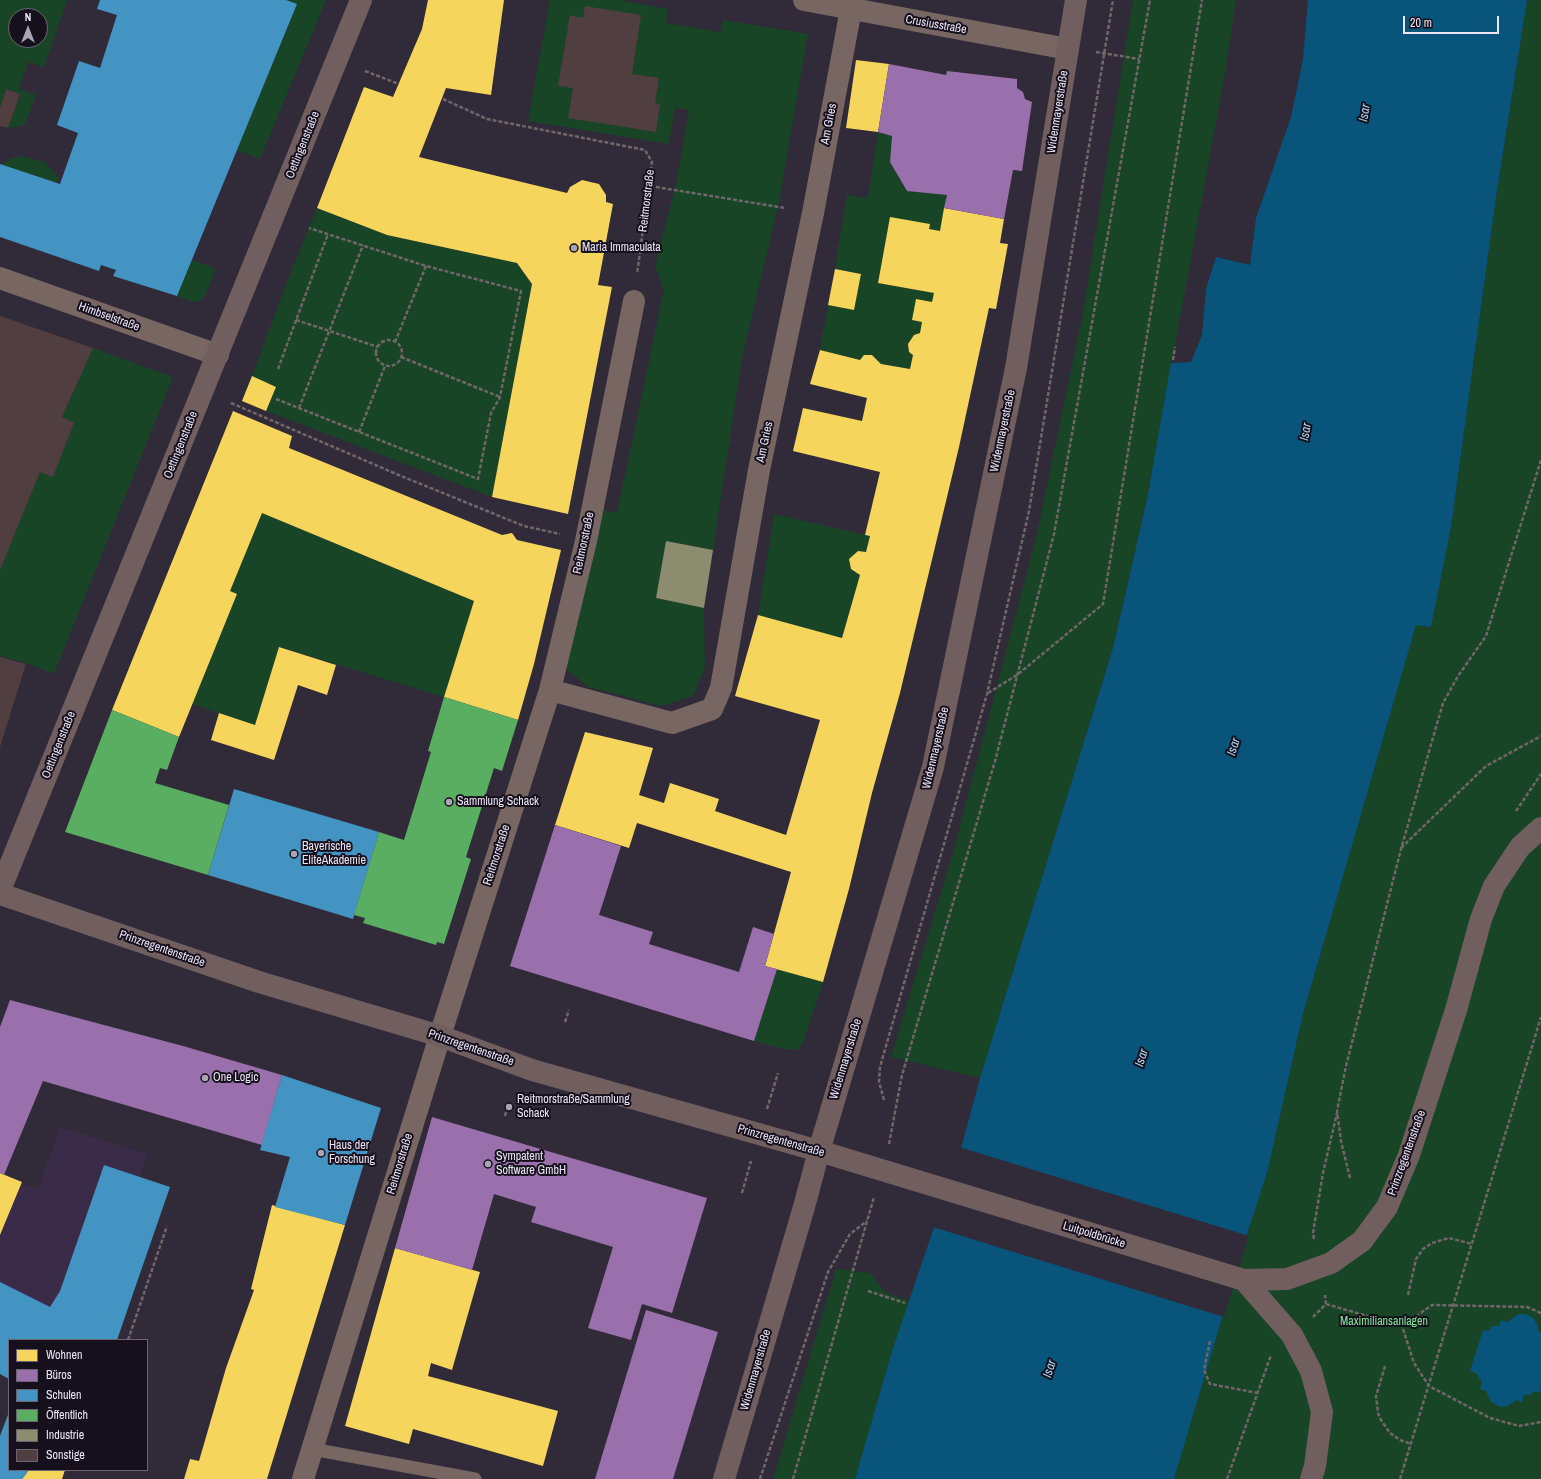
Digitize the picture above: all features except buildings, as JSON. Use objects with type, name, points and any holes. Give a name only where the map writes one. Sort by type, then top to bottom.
[{"type":"main road","name":"Oettingenstraße","points":[[0,890],[361,0]]},
{"type":"main road","name":"Widenmayerstraße","points":[[724,1479],[819,1151],[933,767],[1016,368],[1076,0]]},
{"type":"main road","name":"Prinzregentenstraße","points":[[1244,1280],[1287,1278],[1331,1263],[1362,1241],[1387,1207],[1409,1155],[1456,1010],[1480,919],[1494,886],[1520,847],[1541,828]]},
{"type":"main road","name":"Prinzregentenstraße","points":[[0,894],[259,982],[440,1036],[532,1070],[819,1151],[945,1190]]},
{"type":"main road","name":"Luitpoldbrücke","points":[[945,1190],[1244,1280]]},
{"type":"main road","points":[[1244,1280],[1292,1335],[1311,1371],[1322,1412],[1315,1466],[1311,1479]]},
{"type":"street","name":"Crusiusstraße","points":[[804,0],[1068,49]]},
{"type":"street","name":"Am Gries","points":[[550,690],[672,724],[712,709],[721,688],[759,470],[813,213],[851,9]]},
{"type":"street","name":"Himbselstraße","points":[[0,278],[218,355]]},
{"type":"street","name":"Reitmorstraße","points":[[303,1479],[440,1036],[550,690],[586,541],[634,301]]},
{"type":"lane","points":[[312,1449],[475,1479]]},
{"type":"path","points":[[894,1123],[902,1075],[995,761],[1054,534],[1150,0]]},
{"type":"path","points":[[987,694],[1017,675],[1103,604],[1202,0]]},
{"type":"path","points":[[1104,53],[1139,59]]},
{"type":"path","points":[[365,71],[399,84]]},
{"type":"path","name":"Reitmorstraße","points":[[443,99],[487,119],[645,150],[652,162],[634,301]]},
{"type":"path","points":[[650,186],[813,213]]},
{"type":"path","points":[[276,399],[478,479],[491,413],[500,397],[521,291],[426,266],[309,228]]},
{"type":"path","points":[[278,369],[328,234]]},
{"type":"path","points":[[299,408],[330,332],[362,245]]},
{"type":"path","points":[[395,342],[426,266]]},
{"type":"path","points":[[296,320],[378,347]]},
{"type":"path","points":[[385,341],[395,342],[401,349],[401,357],[395,365],[385,366],[377,358],[378,347],[385,341]]},
{"type":"path","points":[[1173,360],[1175,346]]},
{"type":"path","points":[[401,357],[500,397]]},
{"type":"path","points":[[359,432],[385,366]]},
{"type":"path","points":[[231,403],[401,476],[524,526],[586,541]]},
{"type":"path","points":[[1313,1233],[1323,1174],[1346,1066],[1401,849],[1443,703],[1458,676],[1486,636],[1541,460]]},
{"type":"path","points":[[1401,849],[1486,766],[1541,736]]},
{"type":"path","points":[[565,1022],[569,1010]]},
{"type":"path","points":[[1400,1479],[1541,1017]]},
{"type":"path","points":[[1337,1111],[1341,1141],[1350,1178]]},
{"type":"path","points":[[505,1116],[506,1112]]},
{"type":"path","points":[[760,1479],[828,1272],[850,1234],[868,1220],[793,1479]]},
{"type":"path","points":[[128,1339],[167,1226]]},
{"type":"path","points":[[1408,1294],[1416,1259],[1423,1249],[1432,1243],[1449,1238],[1463,1240],[1472,1244]]},
{"type":"path","points":[[868,1291],[905,1303]]},
{"type":"path","points":[[1326,1304],[1402,1326]]},
{"type":"path","points":[[1402,1326],[1432,1305],[1527,1307],[1541,1313]]},
{"type":"path","points":[[1402,1326],[1414,1363],[1429,1386],[1490,1418],[1519,1426],[1541,1422]]},
{"type":"path","points":[[1210,1341],[1204,1370],[1210,1384],[1258,1393]]},
{"type":"path","points":[[1227,1479],[1271,1355]]},
{"type":"path","points":[[1385,1366],[1376,1396],[1378,1413],[1383,1424],[1390,1433],[1400,1440],[1411,1444]]},
{"type":"shaded area","points":[[60,1127],[147,1154],[140,1177],[104,1165],[60,1291],[50,1307],[0,1282],[0,1235],[22,1183],[38,1189]]},
{"type":"green space","points":[[0,0],[67,0],[44,67],[28,62],[19,89],[36,95],[26,122],[22,126],[8,128],[20,94],[6,89],[0,108]]},
{"type":"green space","points":[[286,0],[326,0],[260,159],[237,150],[297,4]]},
{"type":"green space","points":[[550,0],[619,0],[668,9],[666,23],[720,32],[723,20],[808,34],[779,202],[742,358],[713,550],[666,541],[656,598],[704,608],[705,668],[693,696],[661,706],[588,687],[565,668],[603,510],[617,513],[664,290],[655,266],[676,184],[689,110],[675,108],[669,144],[528,121]]},
{"type":"green space","points":[[1133,0],[1236,0],[1226,68],[1147,498],[1113,648],[980,1078],[891,1057],[952,856],[1036,538],[1082,318]]},
{"type":"green space","name":"Maximiliansanlagen","points":[[1527,0],[1541,0],[1541,1479],[1174,1479],[1248,1231],[1267,1173],[1303,1014],[1416,624],[1431,627],[1451,527],[1496,197]]},
{"type":"green space","points":[[878,132],[892,136],[890,162],[907,191],[947,195],[940,231],[929,229],[929,224],[890,217],[878,283],[934,293],[932,302],[916,299],[912,320],[922,322],[920,333],[914,335],[908,344],[909,352],[913,355],[910,369],[881,364],[872,355],[864,355],[860,360],[820,350],[828,305],[854,310],[861,274],[835,269],[847,195],[868,198]]},
{"type":"green space","points":[[21,156],[45,162],[57,176],[57,183],[2,165],[11,159]]},
{"type":"green space","points":[[317,208],[387,235],[517,263],[532,284],[492,497],[266,411],[276,387],[252,376],[288,279]]},
{"type":"green space","points":[[192,260],[214,268],[215,271],[204,298],[193,302],[177,296]]},
{"type":"green space","points":[[93,348],[173,377],[54,674],[26,663],[0,656],[0,567],[40,472],[53,477],[74,424],[62,417]]},
{"type":"green space","points":[[262,513],[474,601],[444,697],[280,647],[255,725],[192,704],[237,594],[230,591]]},
{"type":"green space","points":[[774,514],[870,536],[866,552],[858,551],[849,559],[851,569],[860,575],[842,638],[758,615]]},
{"type":"green space","points":[[777,969],[823,982],[803,1043],[798,1049],[788,1050],[754,1041]]},
{"type":"green space","points":[[836,1269],[870,1273],[886,1293],[910,1301],[892,1351],[855,1479],[773,1479]]},
{"type":"water","name":"Isar","points":[[1308,0],[1527,0],[1496,197],[1451,527],[1431,627],[1416,625],[1303,1014],[1267,1173],[1248,1231],[1174,1479],[855,1479],[892,1351],[962,1145],[980,1078],[1113,648],[1147,499],[1171,363],[1191,362],[1202,335],[1206,289],[1216,257],[1250,265],[1256,218],[1291,117],[1303,59]]},
{"type":"water","points":[[1518,1314],[1525,1314],[1532,1317],[1537,1324],[1538,1331],[1541,1332],[1541,1389],[1540,1393],[1534,1391],[1530,1395],[1524,1395],[1522,1402],[1516,1400],[1508,1406],[1500,1407],[1491,1402],[1486,1391],[1480,1389],[1482,1382],[1476,1373],[1470,1371],[1483,1330],[1489,1331],[1492,1326],[1499,1326],[1501,1320],[1508,1322]]},
{"type":"pier","points":[[959,1147],[1249,1236],[1224,1317],[933,1227]]},
{"type":"place","name":"Maria Immaculata","points":[[574,248]]},
{"type":"place","name":"Sammlung Schack","points":[[449,802]]},
{"type":"place","name":"Bayerische EliteAkademie","points":[[294,854]]},
{"type":"place","name":"One Logic","points":[[205,1078]]},
{"type":"place","name":"Reitmorstraße/Sammlung Schack","points":[[509,1107]]},
{"type":"place","name":"Haus der Forschung","points":[[321,1153]]},
{"type":"place","name":"Sympatent Software GmbH","points":[[488,1164]]}]
